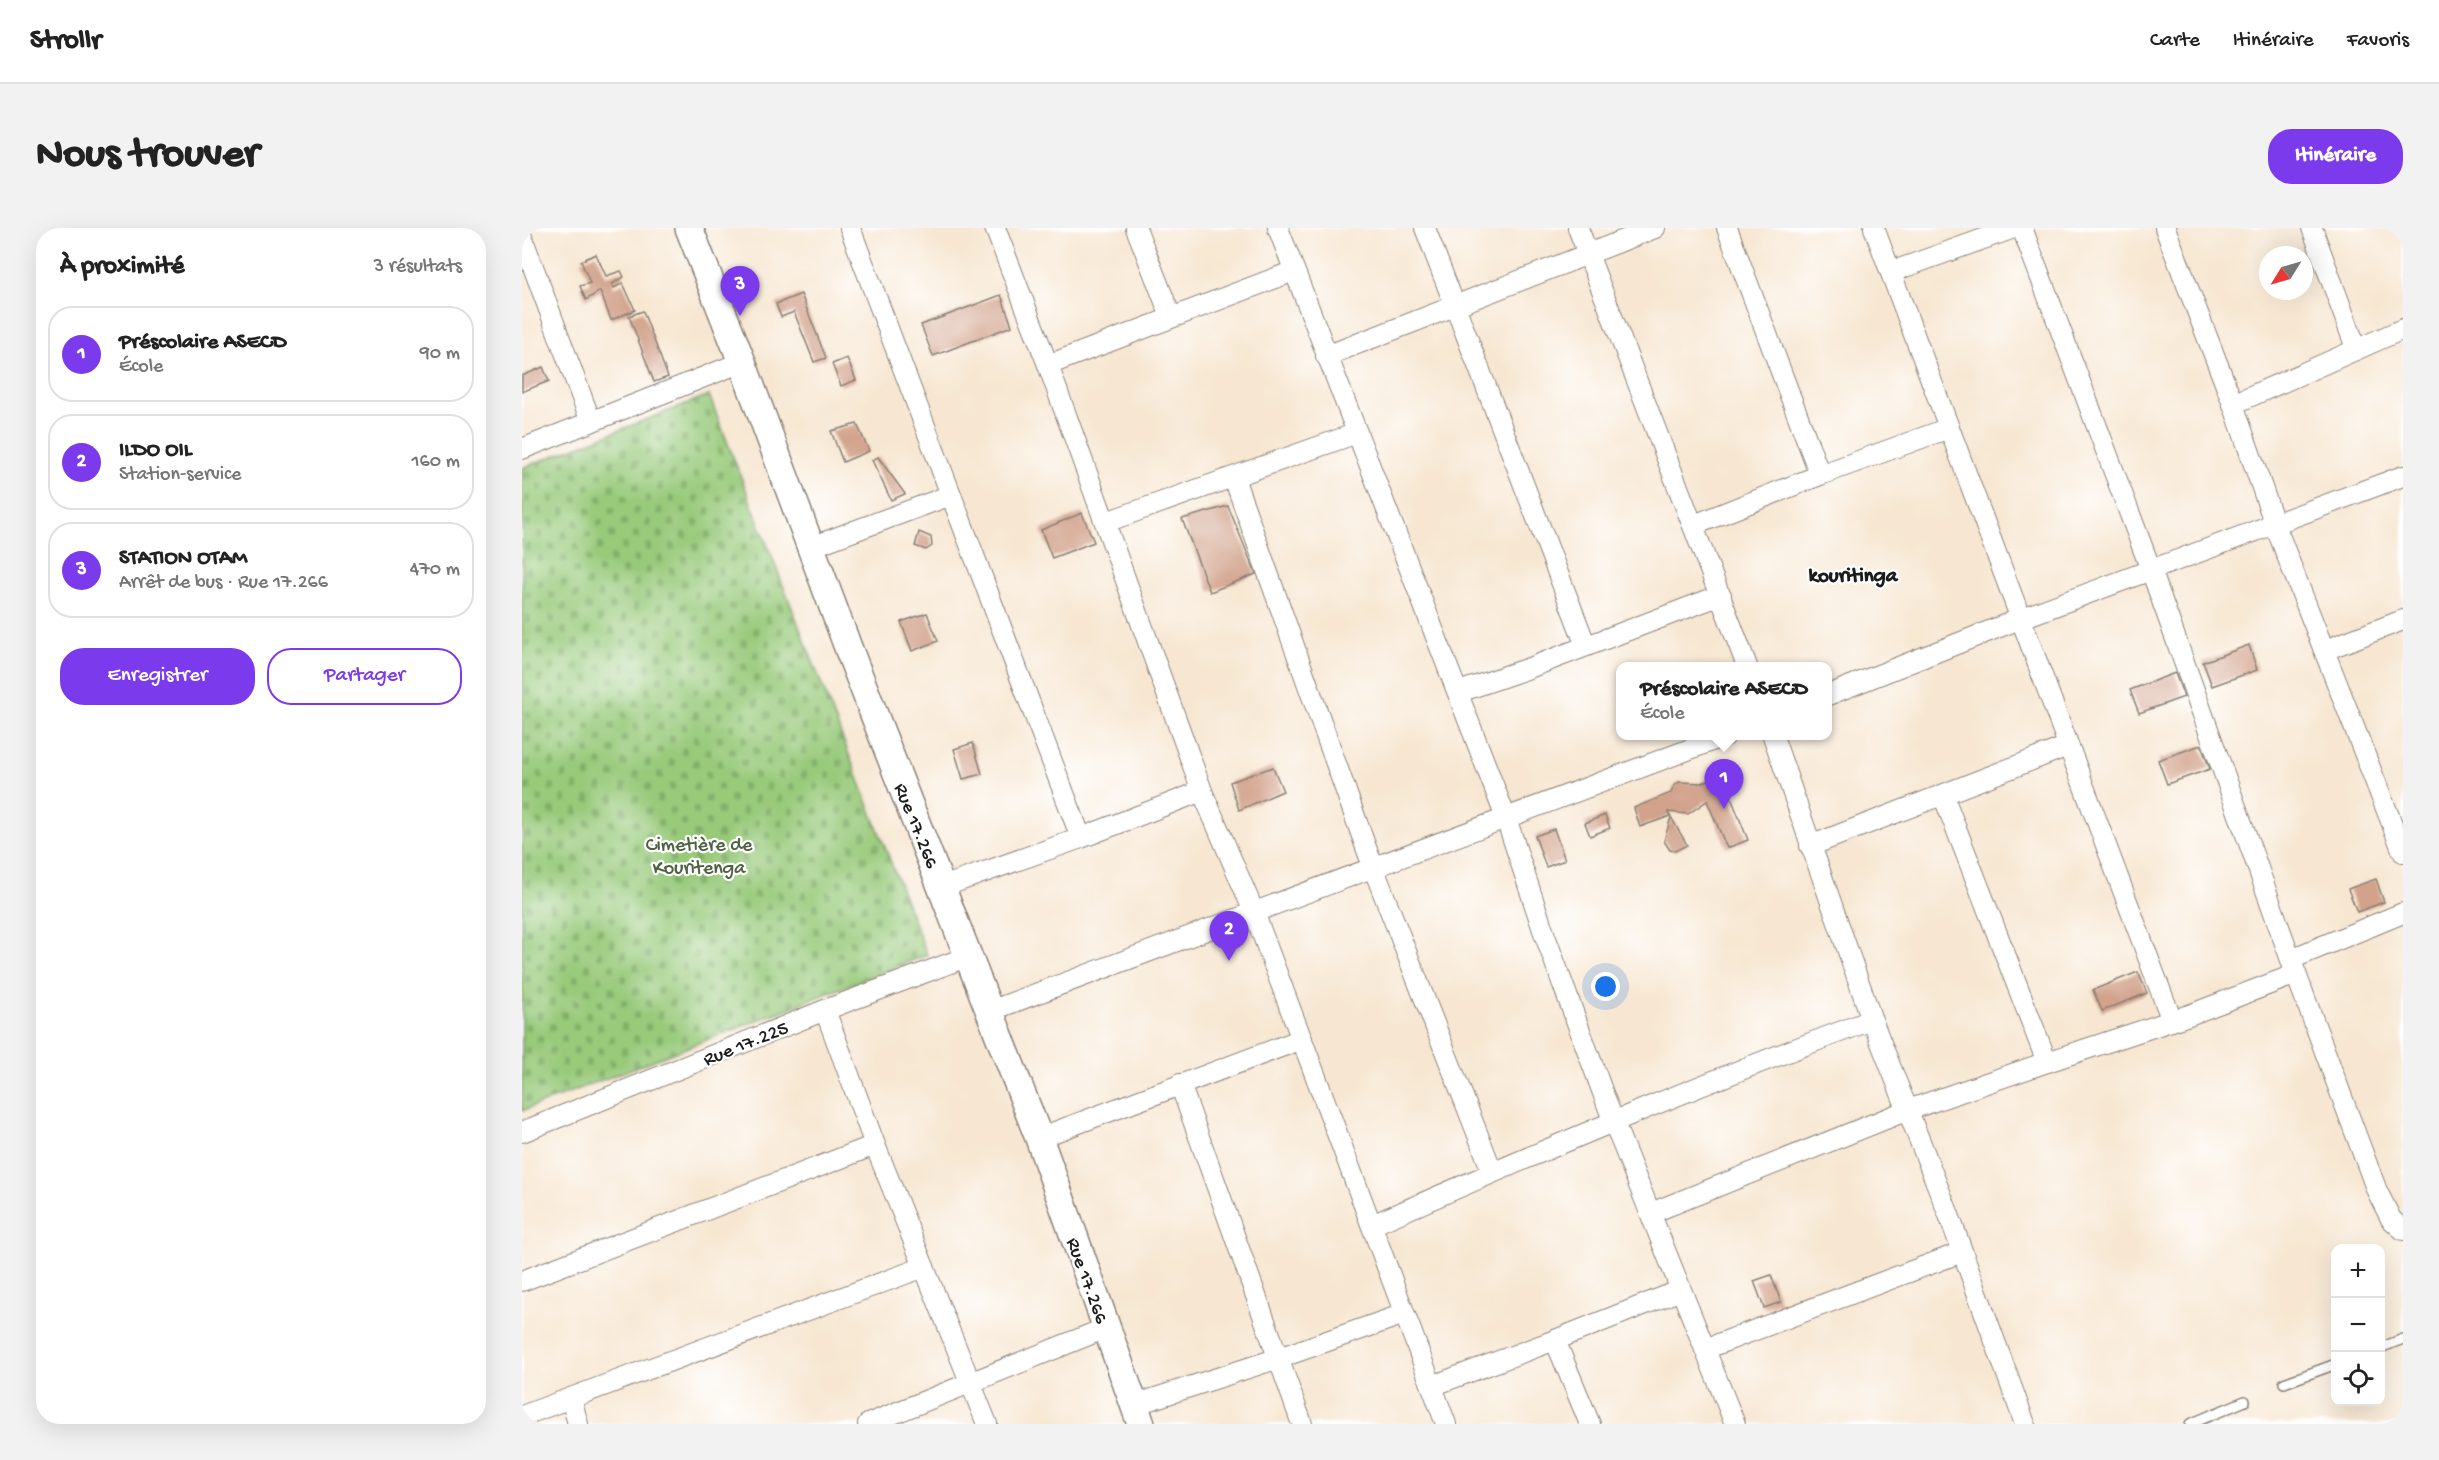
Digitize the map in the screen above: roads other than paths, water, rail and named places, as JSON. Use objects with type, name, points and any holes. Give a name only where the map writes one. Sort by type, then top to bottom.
[{"type":"main road","name":"Rue 17.266","points":[[688,228],[742,362],[849,650],[1039,1138],[1137,1414]]},
{"type":"street","points":[[850,228],[1081,838]]},
{"type":"street","points":[[995,228],[1048,364],[1202,791],[1254,912],[1446,1424]]},
{"type":"street","points":[[1136,228],[1171,317]]},
{"type":"street","points":[[1278,228],[1506,818],[1544,933],[1614,1123],[1735,1424]]},
{"type":"street","points":[[1425,228],[1586,646]]},
{"type":"street","points":[[1578,228],[1746,662]]},
{"type":"street","points":[[1326,356],[1654,228]]},
{"type":"street","points":[[1727,228],[1820,475]]},
{"type":"street","points":[[1874,228],[2172,1021]]},
{"type":"street","points":[[1891,272],[2014,228]]},
{"type":"street","points":[[2022,228],[2151,570],[2377,1191],[2391,1219],[2403,1230]]},
{"type":"street","points":[[2164,228],[2233,404],[2275,525],[2403,852]]},
{"type":"street","points":[[2312,228],[2356,348]]},
{"type":"street","points":[[522,237],[591,422]]},
{"type":"street","points":[[1048,364],[1294,271]]},
{"type":"street","points":[[2233,404],[2403,329]]},
{"type":"street","points":[[522,449],[742,362]]},
{"type":"street","points":[[1694,525],[1820,475],[1949,428]]},
{"type":"street","points":[[1106,522],[1357,433]]},
{"type":"street","points":[[1832,693],[2022,618],[2403,476]]},
{"type":"street","points":[[1234,478],[1373,867],[1492,1171]]},
{"type":"street","points":[[811,547],[951,495]]},
{"type":"street","points":[[1458,692],[1721,595]]},
{"type":"street","points":[[2325,650],[2403,620]]},
{"type":"street","points":[[990,1011],[1712,740]]},
{"type":"street","points":[[1775,740],[1872,1020],[1962,1252],[2025,1424]]},
{"type":"street","points":[[1810,846],[2068,746]]},
{"type":"street","points":[[942,887],[1081,838],[1202,791]]},
{"type":"street","points":[[1943,795],[2048,1062]]},
{"type":"street","points":[[1651,1213],[1908,1110],[2172,1021],[2294,966],[2403,913]]},
{"type":"street","name":"Rue 17.225","points":[[522,1132],[825,1010],[969,956]]},
{"type":"street","points":[[825,1010],[875,1145],[987,1424]]},
{"type":"street","points":[[1371,1225],[1492,1171],[1781,1053],[1872,1020]]},
{"type":"street","points":[[1039,1138],[1302,1040]]},
{"type":"street","points":[[1179,1084],[1302,1424]]},
{"type":"street","points":[[522,1281],[875,1145]]},
{"type":"street","points":[[1705,1349],[1962,1252]]},
{"type":"street","points":[[522,1416],[924,1267]]},
{"type":"street","points":[[1432,1386],[1682,1290]]},
{"type":"street","points":[[1137,1414],[1279,1358],[1404,1314]]},
{"type":"street","points":[[868,1424],[1106,1328]]},
{"type":"street","points":[[1555,1340],[1590,1424]]},
{"type":"street","points":[[571,1398],[578,1424]]},
{"type":"lane","points":[[2385,1346],[2403,1340]]},
{"type":"lane","points":[[2284,1383],[2331,1366]]},
{"type":"lane","points":[[2190,1424],[2245,1401]]},
{"type":"place","name":"STATION OTAM","points":[[740,316]]},
{"type":"place","name":"Préscolaire ASECD","points":[[1724,809]]},
{"type":"place","name":"ILDO OIL","points":[[1229,961]]},
{"type":"district","name":"kouritinga","points":[[1853,574]]},
{"type":"park label","name":"Cimetière de Kouritenga","points":[[699,854]]}]
